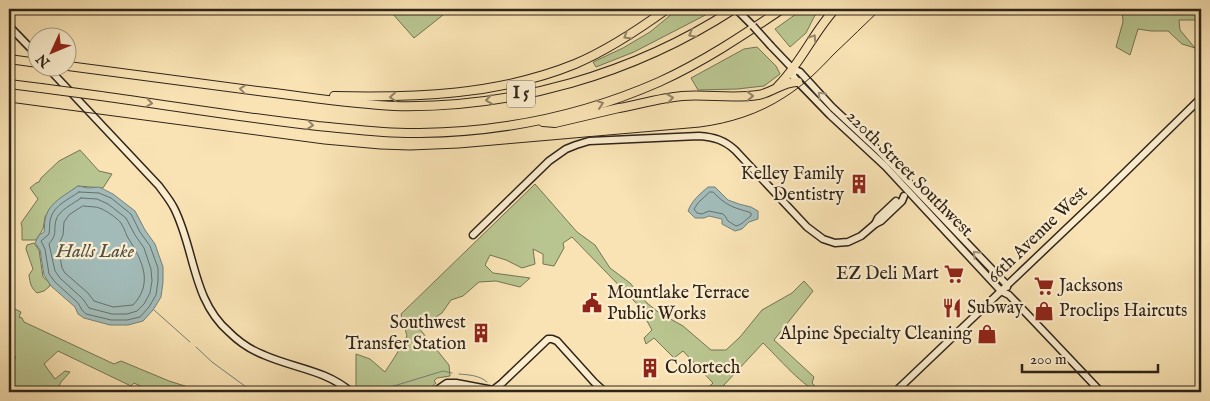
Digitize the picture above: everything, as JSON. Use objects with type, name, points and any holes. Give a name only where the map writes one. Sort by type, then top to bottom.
[{"type":"highway","points":[[292,95],[384,97],[432,95],[515,83],[564,68],[607,48],[633,33],[667,9]]},
{"type":"highway","name":"I 5","points":[[78,68],[369,104],[418,106],[477,102],[544,90],[583,79],[672,44],[735,9]]},
{"type":"highway","name":"I 5","points":[[9,84],[286,122],[387,132],[481,130],[536,121],[584,109],[658,82],[716,52],[782,9]]},
{"type":"highway","points":[[773,90],[793,69],[819,28],[835,9]]},
{"type":"highway","points":[[11,59],[28,62]]},
{"type":"highway","points":[[536,121],[555,123],[673,97],[758,95],[788,83],[798,82]]},
{"type":"main road","name":"220th Street Southwest","points":[[735,9],[793,69],[800,72],[878,150],[909,191],[1007,285]]},
{"type":"main road","points":[[9,26],[28,46]]},
{"type":"main road","name":"220th Street Southwest","points":[[793,69],[793,76],[798,82],[830,115],[874,155],[1001,291],[1009,295],[1101,392]]},
{"type":"main road","points":[[57,78],[159,186],[174,207],[204,300],[218,321],[239,341],[252,350],[328,377],[351,392]]},
{"type":"main road","name":"66th Avenue West","points":[[895,392],[1201,98]]},
{"type":"main road","points":[[473,235],[549,161],[566,149],[589,141],[699,136],[718,138],[735,150],[807,227],[823,240],[835,243],[848,242],[866,233],[902,201],[909,191]]},
{"type":"main road","points":[[1007,285],[1009,295]]},
{"type":"main road","points":[[434,392],[447,383],[493,390],[548,339],[557,341],[605,392]]},
{"type":"green space","points":[[396,9],[446,9],[448,11],[414,38],[392,13]]},
{"type":"green space","points":[[678,9],[717,9],[634,52],[596,67],[593,62],[623,48],[650,32]]},
{"type":"green space","points":[[803,9],[820,9],[806,33],[790,47],[775,29]]},
{"type":"green space","points":[[1122,9],[1193,9],[1201,13],[1201,21],[1179,20],[1180,30],[1195,48],[1182,44],[1168,31],[1138,29],[1130,55],[1116,47],[1123,22]]},
{"type":"green space","points":[[757,47],[776,66],[780,74],[764,86],[698,90],[691,78],[744,49]]},
{"type":"green space","points":[[80,150],[99,171],[112,174],[103,188],[78,186],[50,208],[45,217],[43,229],[36,240],[22,240],[21,223],[38,199],[30,188],[39,182],[59,161]]},
{"type":"green space","points":[[535,184],[577,232],[595,245],[610,268],[630,283],[647,303],[658,312],[683,326],[711,350],[726,350],[740,337],[762,310],[792,293],[804,281],[813,291],[774,340],[814,377],[812,383],[821,392],[808,386],[791,372],[763,343],[719,392],[703,392],[713,383],[683,351],[674,358],[654,338],[646,344],[644,338],[652,330],[638,305],[572,237],[563,243],[564,248],[554,266],[543,264],[543,254],[533,249],[535,264],[522,268],[490,255],[485,265],[493,273],[530,278],[520,287],[496,281],[479,282],[463,296],[451,300],[442,313],[431,320],[420,323],[418,327],[449,365],[450,376],[437,378],[434,381],[436,383],[426,392],[359,392],[356,389],[356,354],[370,359],[385,372],[407,336],[401,314]]},
{"type":"green space","points":[[34,243],[39,250],[43,277],[49,282],[50,286],[44,291],[37,293],[30,283],[29,275],[33,269],[26,249],[27,245]]},
{"type":"green space","points":[[9,306],[21,312],[19,317],[24,322],[114,364],[121,361],[169,381],[204,392],[153,392],[134,383],[131,386],[58,351],[44,364],[55,379],[65,371],[70,372],[61,382],[56,392],[21,392],[9,384],[9,360],[16,358],[9,347]]},
{"type":"water","name":"Halls Lake","points":[[78,186],[88,188],[99,187],[113,194],[135,211],[155,244],[163,267],[161,297],[143,321],[128,325],[110,325],[84,318],[78,314],[75,307],[51,286],[44,275],[40,250],[35,243],[39,235],[44,232],[45,218],[51,207]]},
{"type":"water","points":[[708,187],[715,187],[728,200],[758,211],[758,219],[749,222],[742,229],[735,231],[722,224],[722,219],[709,216],[695,218],[688,211],[694,200]]},
{"type":"waterway","points":[[154,310],[190,342]]},
{"type":"waterway","points":[[196,347],[212,362],[253,392]]},
{"type":"waterway","points":[[374,392],[443,371],[452,373]]},
{"type":"waterway","points":[[459,374],[470,375],[487,382]]},
{"type":"tram line","points":[[9,102],[324,144],[380,149],[459,148],[700,127],[744,117],[785,97],[811,77],[881,9]]},
{"type":"place","name":"Kelley Family Dentistry","points":[[859,184]]},
{"type":"place","name":"EZ Deli Mart","points":[[954,274]]},
{"type":"place","name":"Jacksons","points":[[1044,286]]},
{"type":"place","name":"Mountlake Terrace Public Works","points":[[592,303]]},
{"type":"place","name":"Subway","points":[[952,308]]},
{"type":"place","name":"Proclips Haircuts","points":[[1044,311]]},
{"type":"place","name":"Southwest Transfer Station","points":[[481,333]]},
{"type":"place","name":"Alpine Specialty Cleaning","points":[[987,334]]},
{"type":"place","name":"Colortech","points":[[650,368]]}]
